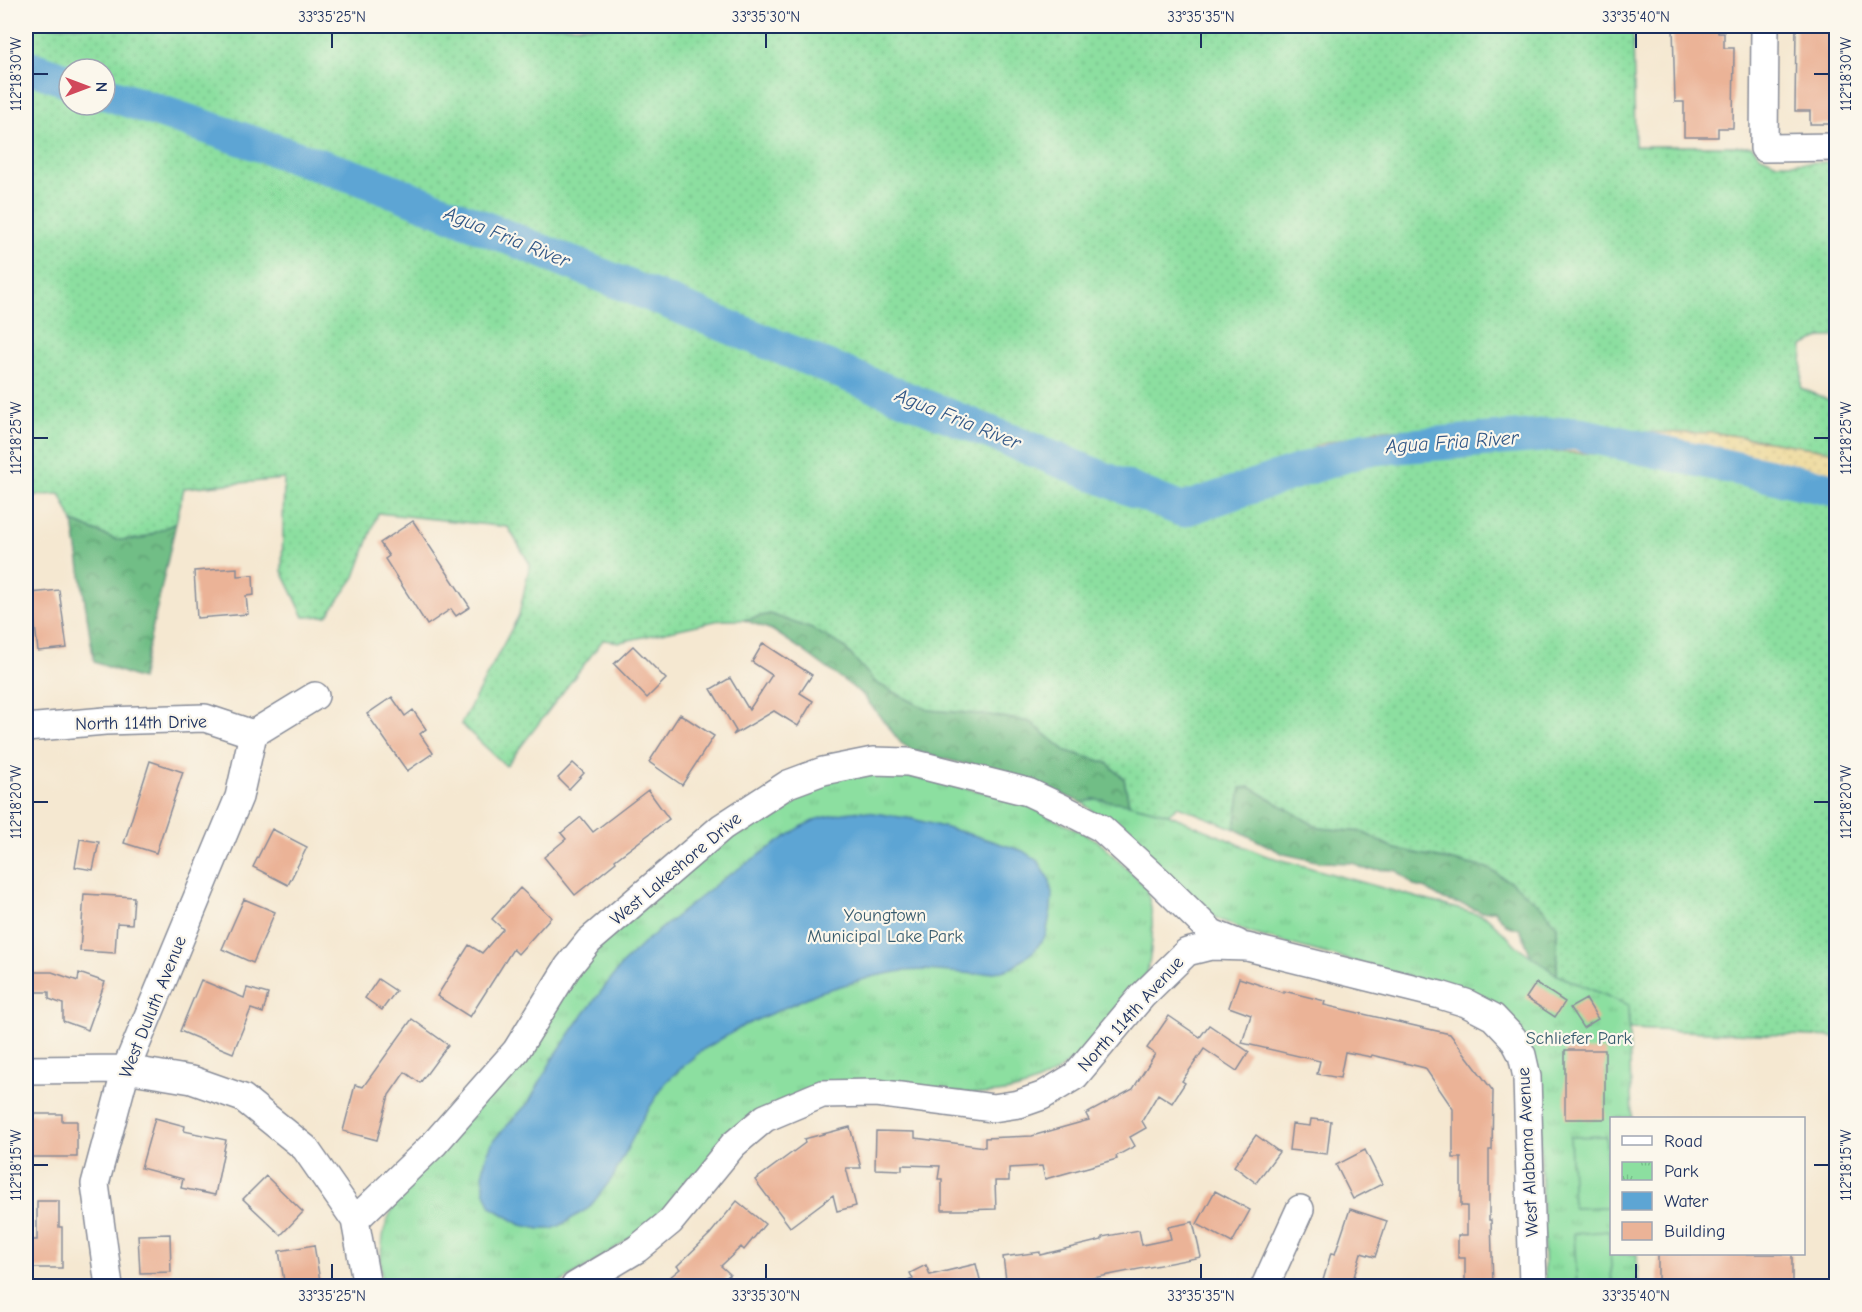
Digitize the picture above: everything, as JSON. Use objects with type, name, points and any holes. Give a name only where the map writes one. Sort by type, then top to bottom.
[{"type":"street","points":[[1765,26],[1764,148],[1836,147]]},
{"type":"street","points":[[253,734],[315,696]]},
{"type":"street","name":"North 114th Drive","points":[[26,728],[105,721],[205,718],[253,734]]},
{"type":"street","name":"West Duluth Avenue","points":[[109,1287],[95,1184],[126,1069],[239,797],[253,734]]},
{"type":"street","name":"West Lakeshore Drive","points":[[355,1220],[434,1144],[516,1051],[568,967],[589,941],[722,827],[788,784],[823,771],[873,761],[908,762],[1028,792],[1101,828],[1212,933],[1247,947]]},
{"type":"street","name":"North 114th Avenue","points":[[575,1287],[637,1249],[670,1222],[733,1145],[765,1118],[822,1094],[876,1093],[993,1107],[1019,1104],[1042,1096],[1075,1076],[1142,996],[1187,952],[1211,946],[1247,947],[1440,995],[1479,1009],[1501,1024]]},
{"type":"street","name":"West Alabama Avenue","points":[[1501,1024],[1519,1048],[1527,1077],[1533,1287]]},
{"type":"street","points":[[26,1070],[126,1069],[192,1080],[243,1098],[305,1148],[355,1220],[367,1287]]},
{"type":"street","points":[[1265,1287],[1300,1209]]},
{"type":"green space","points":[[26,26],[1633,26],[1635,146],[1752,146],[1761,156],[1777,163],[1836,162],[1836,337],[1822,337],[1803,346],[1801,388],[1836,403],[1836,452],[1717,433],[1378,430],[1315,446],[1546,451],[1738,462],[1784,483],[1836,493],[1836,1037],[1629,1029],[1628,1005],[1557,975],[1557,926],[1487,868],[1395,849],[1362,832],[1319,828],[1250,787],[1241,789],[1235,829],[1178,806],[1168,814],[1129,804],[1124,779],[1107,763],[1066,751],[1030,722],[989,715],[928,710],[876,683],[843,646],[770,614],[744,620],[720,620],[620,642],[603,640],[506,766],[461,724],[519,615],[530,564],[508,527],[378,513],[355,577],[327,616],[304,617],[282,571],[284,479],[184,488],[176,523],[141,539],[117,540],[73,522],[60,494],[26,496]]},
{"type":"green space","points":[[73,522],[117,540],[141,539],[176,523],[141,679],[94,662]]},
{"type":"green space","points":[[770,614],[812,629],[843,646],[876,683],[928,710],[989,715],[1030,722],[1066,751],[1107,763],[1124,779],[1129,804],[1094,799],[1083,803],[1023,779],[913,751],[901,743],[862,694],[772,630],[744,620]]},
{"type":"green space","name":"Youngtown Municipal Lake Park","points":[[873,768],[1012,798],[1097,840],[1145,886],[1152,918],[1151,952],[1147,973],[1097,1036],[1058,1071],[1036,1083],[1011,1091],[982,1094],[821,1084],[665,1214],[583,1270],[554,1286],[382,1286],[383,1239],[387,1220],[398,1200],[423,1165],[602,944],[734,831],[795,791]]},
{"type":"green space","points":[[1250,787],[1319,828],[1362,832],[1395,849],[1487,868],[1514,884],[1544,909],[1557,926],[1557,975],[1531,956],[1520,929],[1508,926],[1494,911],[1481,912],[1444,900],[1426,889],[1415,886],[1396,870],[1364,869],[1353,863],[1321,862],[1284,854],[1235,829],[1241,788]]},
{"type":"green space","name":"Schliefer Park","points":[[1094,799],[1129,804],[1168,814],[1264,855],[1487,917],[1517,946],[1557,975],[1628,1005],[1632,1117],[1610,1117],[1610,1255],[1637,1255],[1638,1286],[1545,1286],[1538,1073],[1458,990],[1250,933],[1214,917],[1083,803]]},
{"type":"green space","points":[[1606,1136],[1608,1207],[1573,1208],[1570,1137]]},
{"type":"green space","points":[[1609,1231],[1612,1286],[1577,1286],[1574,1234]]},
{"type":"sand","points":[[1378,430],[1717,433],[1836,452],[1836,493],[1784,483],[1738,462],[1546,451],[1341,462],[1314,446]]},
{"type":"water","points":[[861,811],[913,819],[1023,851],[1039,862],[1050,881],[1051,910],[1046,935],[1035,950],[1013,967],[1002,971],[976,974],[925,970],[875,976],[820,992],[743,1026],[699,1052],[666,1082],[644,1116],[613,1177],[589,1208],[552,1229],[540,1229],[521,1225],[491,1207],[484,1190],[483,1171],[493,1141],[529,1102],[552,1060],[623,963],[647,940],[720,881],[801,827],[817,819]]},
{"type":"building","points":[[1673,26],[1718,26],[1718,33],[1724,33],[1724,48],[1734,48],[1733,128],[1718,128],[1718,137],[1684,137],[1684,102],[1675,102]]},
{"type":"building","points":[[1796,26],[1836,26],[1836,124],[1810,124],[1810,111],[1795,111]]},
{"type":"building","points":[[413,521],[470,607],[456,616],[451,609],[427,625],[385,559],[389,556],[380,543]]},
{"type":"building","points":[[237,568],[237,576],[253,575],[254,595],[246,596],[248,614],[197,618],[194,571]]},
{"type":"building","points":[[59,590],[67,648],[38,651],[31,593]]},
{"type":"building","points":[[763,643],[812,675],[800,693],[813,701],[798,726],[774,711],[733,735],[736,731],[711,689],[730,678],[749,710],[772,675],[752,662]]},
{"type":"building","points":[[633,646],[666,679],[647,698],[614,664]]},
{"type":"building","points":[[392,697],[405,716],[413,710],[426,729],[420,734],[433,753],[407,771],[367,714]]},
{"type":"building","points":[[680,714],[714,736],[682,785],[649,762]]},
{"type":"building","points":[[150,761],[183,772],[156,853],[124,843]]},
{"type":"building","points":[[573,763],[584,773],[569,789],[558,778]]},
{"type":"building","points":[[648,790],[669,819],[615,860],[616,862],[575,895],[544,857],[566,839],[561,833],[581,817],[593,832]]},
{"type":"building","points":[[272,829],[307,847],[288,885],[253,867]]},
{"type":"building","points":[[80,839],[99,842],[93,870],[75,867]]},
{"type":"building","points":[[520,888],[551,917],[518,954],[513,949],[470,1017],[437,996],[469,945],[482,953],[503,929],[492,919]]},
{"type":"building","points":[[84,894],[134,897],[132,924],[117,923],[115,953],[80,951]]},
{"type":"building","points":[[244,899],[275,912],[253,963],[222,949]]},
{"type":"building","points":[[26,972],[52,972],[78,981],[79,973],[105,982],[88,1030],[63,1021],[63,1004],[49,999],[49,992],[26,992]]},
{"type":"building","points":[[1239,978],[1284,993],[1284,991],[1325,1001],[1324,1005],[1450,1034],[1493,1091],[1492,1150],[1489,1150],[1489,1220],[1491,1220],[1493,1287],[1465,1287],[1465,1258],[1458,1258],[1458,1235],[1467,1235],[1467,1206],[1461,1206],[1461,1158],[1453,1158],[1453,1109],[1425,1068],[1372,1055],[1371,1057],[1345,1052],[1340,1078],[1317,1074],[1320,1061],[1242,1043],[1251,1015],[1229,1007]]},
{"type":"building","points":[[378,979],[396,991],[382,1010],[365,998]]},
{"type":"building","points":[[201,980],[244,998],[247,988],[268,994],[263,1013],[251,1009],[233,1053],[180,1031]]},
{"type":"building","points":[[1536,983],[1565,1002],[1555,1017],[1526,998]]},
{"type":"building","points":[[1586,999],[1598,1019],[1583,1028],[1570,1008]]},
{"type":"building","points":[[1169,1016],[1200,1037],[1209,1025],[1249,1052],[1237,1071],[1204,1049],[1182,1081],[1185,1083],[1172,1103],[1158,1094],[1142,1121],[1146,1128],[1130,1137],[1135,1146],[1116,1156],[1117,1159],[1045,1179],[1042,1166],[1009,1168],[1009,1181],[995,1181],[996,1209],[942,1210],[942,1179],[938,1179],[940,1166],[902,1165],[902,1170],[875,1169],[876,1131],[915,1132],[915,1138],[985,1147],[985,1138],[1032,1136],[1089,1120],[1086,1114],[1133,1089],[1155,1054],[1147,1048]]},
{"type":"building","points":[[412,1019],[448,1045],[420,1083],[405,1072],[389,1095],[377,1140],[343,1131],[355,1085],[363,1087]]},
{"type":"building","points":[[1565,1050],[1605,1050],[1605,1119],[1565,1119]]},
{"type":"building","points":[[26,1114],[62,1114],[62,1121],[77,1121],[77,1157],[26,1157]]},
{"type":"building","points":[[155,1118],[185,1126],[184,1131],[226,1140],[215,1195],[181,1188],[183,1179],[141,1168]]},
{"type":"building","points":[[1311,1119],[1331,1121],[1327,1154],[1289,1150],[1292,1124],[1310,1126]]},
{"type":"building","points":[[850,1127],[861,1168],[846,1168],[856,1206],[837,1211],[833,1195],[790,1227],[755,1180],[805,1143],[804,1139]]},
{"type":"building","points":[[1256,1135],[1279,1152],[1256,1183],[1234,1166]]},
{"type":"building","points":[[1365,1150],[1382,1184],[1353,1199],[1336,1165]]},
{"type":"building","points":[[266,1176],[303,1212],[281,1235],[243,1199]]},
{"type":"building","points":[[1215,1191],[1250,1210],[1232,1243],[1197,1224]]},
{"type":"building","points":[[37,1201],[59,1201],[59,1227],[62,1227],[62,1268],[26,1268],[26,1240],[37,1240]]},
{"type":"building","points":[[737,1201],[765,1224],[744,1250],[741,1247],[721,1266],[730,1274],[718,1287],[658,1287],[680,1269],[677,1266],[710,1234]]},
{"type":"building","points":[[1350,1209],[1387,1221],[1375,1257],[1361,1253],[1351,1287],[1321,1287],[1331,1253],[1335,1254]]},
{"type":"building","points":[[1193,1222],[1201,1257],[1088,1279],[1089,1283],[1074,1287],[1007,1287],[1003,1257],[1040,1252],[1040,1255],[1102,1240],[1102,1237],[1139,1230],[1142,1245],[1171,1239],[1168,1227]]},
{"type":"building","points":[[170,1234],[171,1272],[140,1273],[138,1235]]},
{"type":"building","points":[[314,1245],[321,1287],[285,1287],[279,1251]]},
{"type":"building","points":[[1658,1255],[1792,1255],[1792,1287],[1658,1287]]},
{"type":"building","points":[[976,1264],[982,1287],[909,1287],[908,1281],[913,1279],[910,1273],[926,1265],[930,1275]]},
{"type":"waterway","name":"Agua Fria River","points":[[26,66],[57,77]]},
{"type":"waterway","name":"Agua Fria River","points":[[117,97],[376,184],[1182,510],[1365,449],[1574,433],[1836,490]]}]
